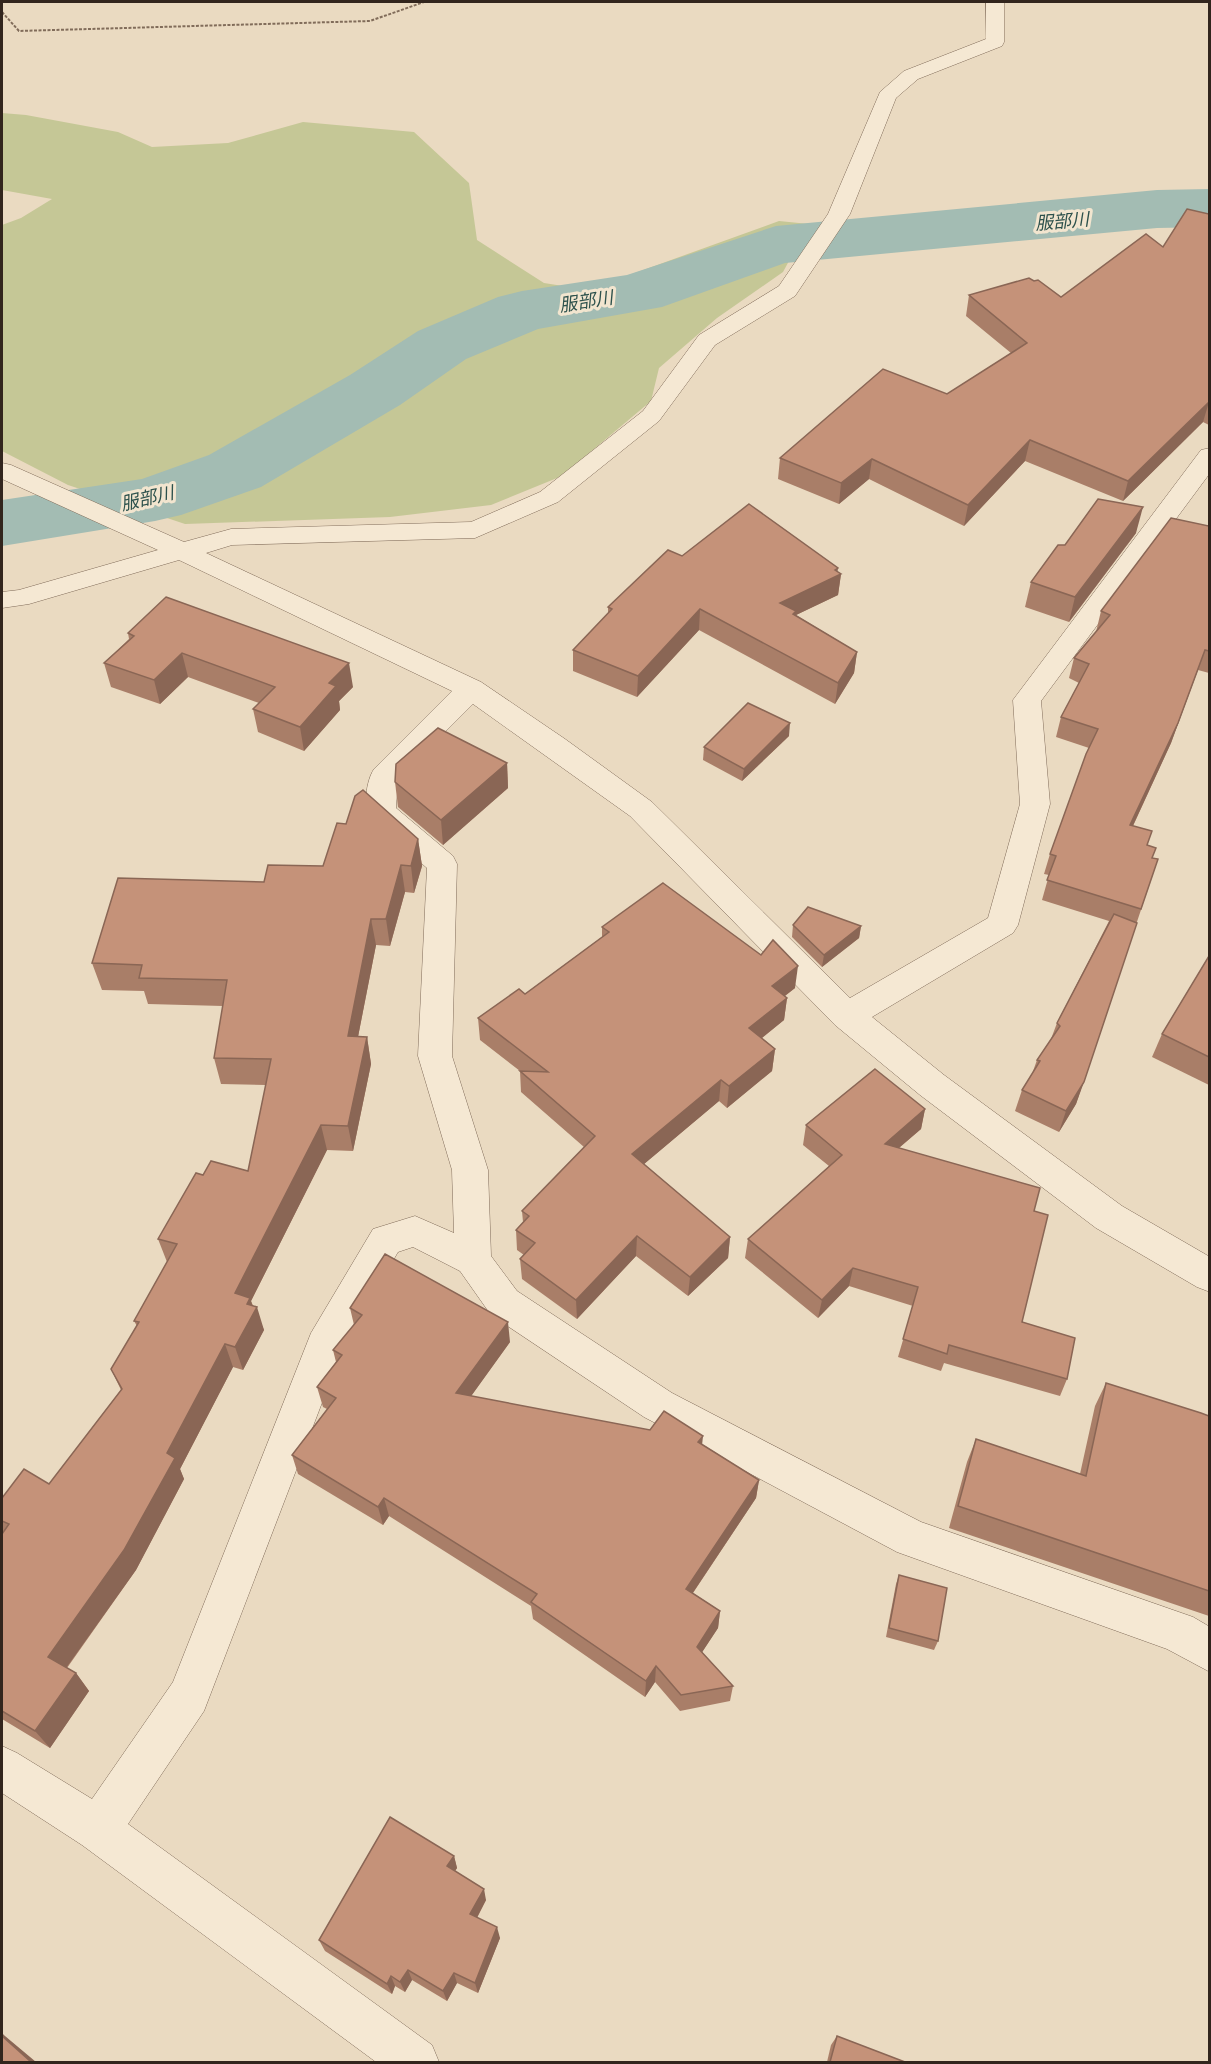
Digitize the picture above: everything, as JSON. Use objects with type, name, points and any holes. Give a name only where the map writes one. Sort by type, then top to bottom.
[{"type":"street","points":[[2,600],[20,598],[231,537],[475,530],[549,497],[651,416],[707,340],[787,291],[801,274],[839,214],[887,96],[911,75],[995,42],[995,2]]},
{"type":"street","points":[[847,1016],[1002,925],[1035,804],[1027,700],[1209,455]]},
{"type":"street","points":[[2,470],[139,531],[471,689],[555,746],[641,809],[847,1016],[932,1085],[1109,1217],[1209,1276]]},
{"type":"street","points":[[471,689],[384,776],[381,812],[442,864],[435,1056],[470,1170],[473,1260]]},
{"type":"street","points":[[98,1829],[189,1696],[330,1333],[386,1240],[415,1231],[473,1260],[504,1303],[658,1405],[911,1538],[1178,1632],[1209,1651]]},
{"type":"street","points":[[2,1768],[98,1829],[415,2062]]},
{"type":"path","points":[[2,12],[19,31],[370,21],[424,2]]},
{"type":"green space","points":[[2,113],[26,115],[118,132],[152,147],[228,143],[303,122],[414,132],[469,183],[477,240],[544,283],[588,290],[779,221],[809,224],[783,272],[717,318],[659,368],[651,401],[562,476],[491,505],[390,517],[185,524],[68,485],[2,451],[2,225],[21,218],[52,199],[2,190]]},
{"type":"building","points":[[1187,209],[1209,214],[1209,402],[1128,481],[1030,440],[968,505],[872,459],[841,483],[780,458],[883,369],[947,394],[1027,343],[969,295],[1029,278],[1034,281],[1038,280],[1061,297],[1146,234],[1163,247]]},
{"type":"building","points":[[1098,499],[1143,507],[1075,597],[1031,582],[1058,545],[1065,545]]},
{"type":"building","points":[[749,504],[838,568],[835,570],[841,574],[780,603],[796,611],[793,614],[857,652],[838,683],[700,609],[638,676],[573,650],[612,609],[608,607],[668,550],[682,556]]},
{"type":"building","points":[[1171,518],[1209,526],[1209,651],[1205,650],[1178,723],[1130,825],[1152,831],[1147,845],[1156,848],[1152,858],[1158,859],[1141,909],[1047,880],[1056,856],[1050,854],[1086,754],[1098,729],[1061,717],[1089,664],[1074,658],[1110,615],[1101,611]]},
{"type":"building","points":[[166,597],[349,663],[329,683],[336,686],[300,727],[253,709],[275,687],[182,653],[154,680],[104,663],[134,636],[128,633]]},
{"type":"building","points":[[748,703],[790,723],[744,769],[704,747]]},
{"type":"building","points":[[438,728],[507,763],[441,820],[395,782],[396,764]]},
{"type":"building","points":[[363,790],[418,839],[411,866],[401,865],[386,919],[371,919],[348,1036],[367,1037],[348,1126],[321,1125],[235,1293],[250,1298],[247,1304],[257,1307],[235,1347],[225,1344],[167,1453],[175,1458],[124,1550],[48,1657],[76,1673],[35,1731],[2,1711],[2,1534],[9,1524],[2,1521],[2,1498],[24,1469],[49,1484],[122,1389],[111,1369],[139,1322],[134,1321],[177,1244],[158,1239],[196,1173],[203,1175],[211,1161],[248,1171],[271,1059],[214,1058],[227,980],[139,978],[142,965],[92,963],[118,878],[264,882],[268,865],[323,866],[337,823],[346,824],[355,796]]},
{"type":"building","points":[[663,883],[761,955],[773,940],[798,966],[772,986],[787,998],[749,1028],[775,1049],[729,1086],[721,1080],[632,1154],[730,1237],[690,1277],[637,1236],[576,1300],[520,1259],[535,1243],[516,1230],[529,1216],[522,1211],[595,1136],[520,1071],[548,1072],[478,1018],[519,989],[525,994],[609,932],[602,927]]},
{"type":"building","points":[[808,907],[861,926],[824,955],[793,925]]},
{"type":"building","points":[[1114,914],[1137,923],[1084,1082],[1066,1111],[1022,1090],[1040,1061],[1037,1060],[1060,1026],[1057,1023]]},
{"type":"building","points":[[1209,956],[1209,1057],[1162,1034]]},
{"type":"building","points":[[875,1069],[925,1109],[885,1144],[1040,1188],[1034,1211],[1048,1215],[1022,1322],[1075,1338],[1067,1379],[949,1345],[947,1354],[903,1339],[918,1287],[853,1268],[822,1300],[748,1239],[842,1155],[806,1125]]},
{"type":"building","points":[[385,1254],[508,1322],[456,1393],[650,1430],[664,1411],[703,1436],[698,1442],[759,1480],[686,1589],[720,1611],[697,1647],[733,1686],[681,1695],[656,1666],[646,1681],[531,1602],[537,1594],[384,1498],[378,1507],[292,1455],[336,1398],[317,1387],[342,1355],[333,1350],[362,1315],[350,1308]]},
{"type":"building","points":[[1106,1383],[1209,1416],[1209,1591],[958,1506],[976,1439],[1086,1476]]},
{"type":"building","points":[[899,1575],[947,1588],[938,1641],[889,1628]]},
{"type":"building","points":[[390,1817],[454,1856],[447,1866],[484,1889],[470,1914],[497,1927],[475,1983],[454,1973],[443,1991],[408,1970],[400,1982],[391,1976],[387,1984],[319,1940]]},
{"type":"building","points":[[2,2036],[31,2062],[2,2062]]},
{"type":"building","points":[[837,2036],[905,2062],[830,2062]]},
{"type":"waterway","name":"服部川","points":[[2,523],[155,499],[235,471],[375,390],[442,345],[522,311],[639,293],[776,245],[1157,209],[1210,208]]}]
